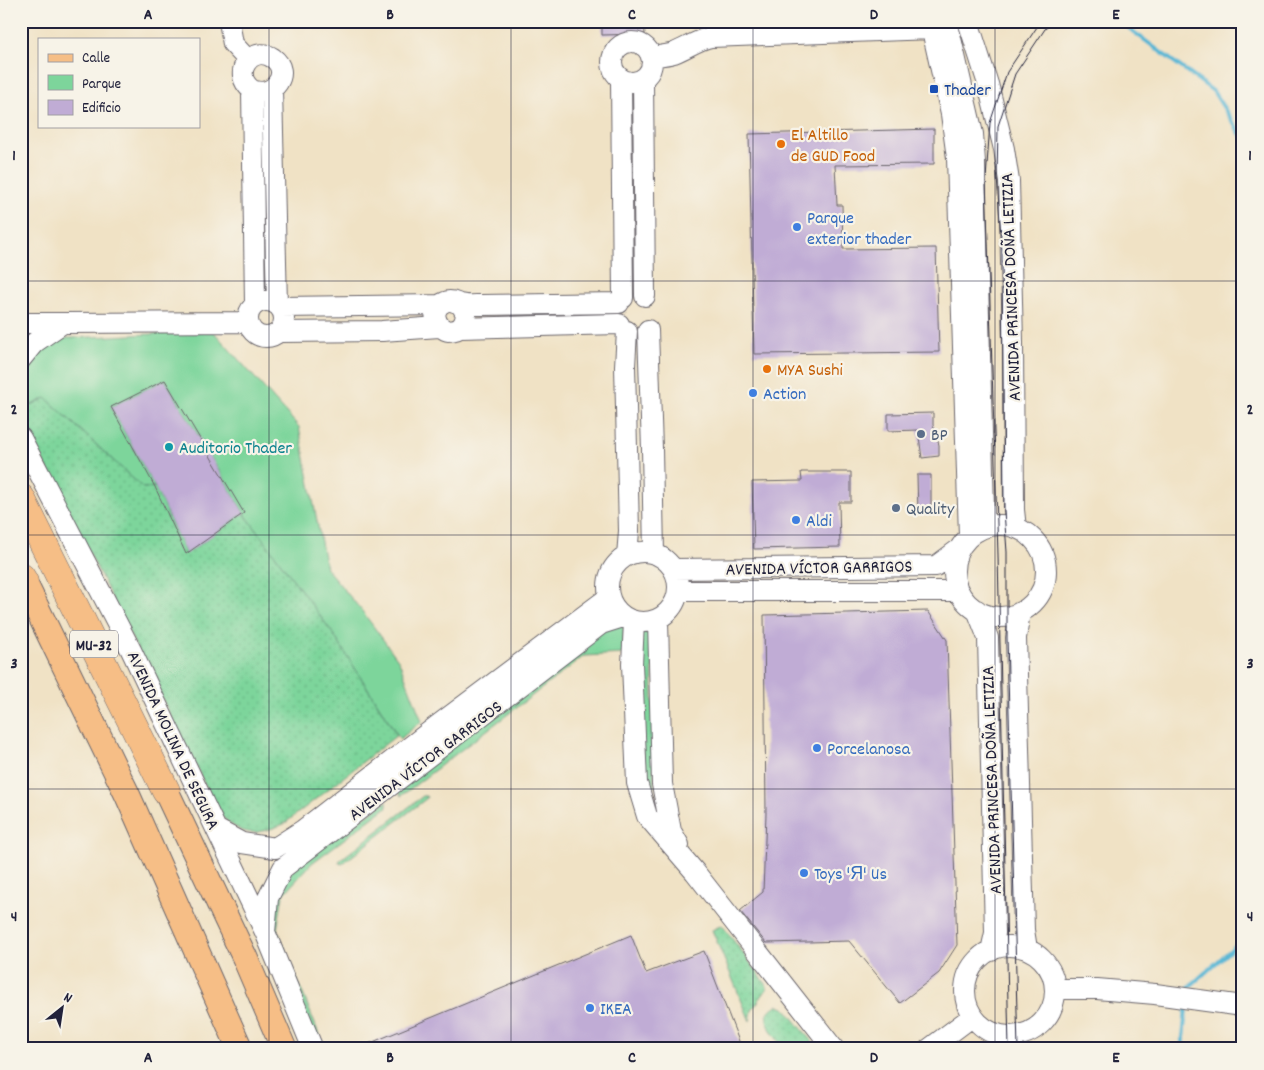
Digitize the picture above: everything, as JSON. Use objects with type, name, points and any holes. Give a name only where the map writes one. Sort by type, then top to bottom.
[{"type":"highway","name":"MU-32","points":[[23,500],[166,791]]},
{"type":"main road","points":[[22,579],[127,794],[240,1049]]},
{"type":"main road","name":"AVENIDA MOLINA DE SEGURA","points":[[166,791],[245,958],[284,1049]]},
{"type":"street","points":[[229,21],[233,44],[248,60]]},
{"type":"street","name":"AVENIDA PRINCESA DOÑA LETIZIA","points":[[968,21],[992,101],[1004,149],[1009,181],[1013,332],[1014,510],[1016,528]]},
{"type":"street","points":[[651,57],[673,53],[688,47],[700,39],[711,37],[936,24]]},
{"type":"street","name":"AVENIDA PRINCESA DOÑA LETIZIA","points":[[936,24],[973,134],[975,162],[984,511],[970,538]]},
{"type":"street","points":[[643,79],[632,82],[621,79],[617,75],[612,66],[614,54],[623,44],[636,43],[648,51],[651,57],[651,67],[643,79],[645,296]]},
{"type":"street","points":[[266,55],[277,62],[281,74],[280,80],[272,89],[262,93],[252,90],[244,81],[242,70],[253,56],[266,55]]},
{"type":"street","points":[[621,79],[621,301],[616,313],[623,327],[625,366],[629,531],[627,556]]},
{"type":"street","points":[[252,90],[252,313],[255,334],[261,337],[274,336],[280,332],[285,322],[285,317],[279,306],[272,89]]},
{"type":"street","points":[[21,322],[63,323],[252,313],[264,301],[279,306],[440,305],[451,301],[460,304],[621,301],[630,294],[645,296],[651,300],[655,307],[656,315],[654,322],[648,330],[641,333],[634,333],[623,327],[460,328],[448,331],[439,327],[382,331],[280,332]]},
{"type":"street","points":[[460,304],[466,314],[460,328]]},
{"type":"street","points":[[439,327],[435,318],[440,305]]},
{"type":"street","points":[[21,360],[34,343],[63,323]]},
{"type":"street","points":[[648,330],[654,554]]},
{"type":"street","name":"AVENIDA MOLINA DE SEGURA","points":[[21,438],[131,650],[265,932],[313,1049]]},
{"type":"street","points":[[1000,524],[1016,528],[1027,533],[1038,545],[1045,560],[1046,576],[1041,592],[1031,605],[1020,612],[1003,617],[990,616],[977,610],[964,600],[956,587],[953,571],[970,538],[1000,524]]},
{"type":"street","name":"AVENIDA VÍCTOR GARRIGOS","points":[[673,569],[936,566],[970,538]]},
{"type":"street","points":[[638,552],[654,554],[665,560],[673,569],[678,580],[675,603],[668,613],[658,620],[646,623],[629,619],[614,608],[609,597],[607,586],[610,574],[617,563],[627,556],[638,552]]},
{"type":"street","name":"AVENIDA VÍCTOR GARRIGOS","points":[[678,591],[951,591],[956,587]]},
{"type":"street","name":"AVENIDA VÍCTOR GARRIGOS","points":[[216,828],[242,843],[275,848],[302,830],[609,597]]},
{"type":"street","name":"AVENIDA PRINCESA DOÑA LETIZIA","points":[[977,610],[988,638],[995,933],[991,951]]},
{"type":"street","name":"AVENIDA PRINCESA DOÑA LETIZIA","points":[[1020,612],[1016,638],[1024,930],[1027,949]]},
{"type":"street","points":[[629,619],[636,784],[647,816],[695,872],[834,1049]]},
{"type":"street","name":"AVENIDA VÍCTOR GARRIGOS","points":[[265,932],[268,898],[283,868],[601,624],[629,619]]},
{"type":"street","points":[[658,620],[662,784],[671,831],[695,872]]},
{"type":"street","points":[[636,784],[645,791],[656,792],[662,784]]},
{"type":"street","points":[[1009,946],[1027,949],[1042,959],[1052,972],[1056,989],[1053,1006],[1031,1040],[1011,1036],[992,1040],[972,1016],[967,1004],[965,992],[967,979],[972,967],[980,958],[991,951],[1009,946]]},
{"type":"street","points":[[1056,989],[1097,989],[1155,994],[1243,1006]]},
{"type":"street","points":[[929,1049],[972,1016]]},
{"type":"green space","points":[[213,331],[299,427],[326,568],[362,611],[399,661],[422,721],[400,739],[332,632],[244,513],[165,380],[111,407],[155,487],[143,488],[46,398],[21,410],[21,369],[31,354],[51,339]]},
{"type":"green space","points":[[46,398],[143,488],[155,487],[186,554],[244,513],[332,632],[397,735],[284,824],[257,832],[250,832],[236,828],[220,815],[21,416],[21,410]]},
{"type":"green space","points":[[624,621],[623,654],[584,656],[401,796],[396,788],[609,625]]},
{"type":"green space","points":[[652,625],[654,787],[649,788],[643,784],[639,626]]},
{"type":"green space","points":[[423,796],[427,798],[342,864],[339,863],[340,860]]},
{"type":"green space","points":[[387,801],[387,807],[312,863],[283,895],[277,929],[325,1049],[318,1049],[271,925],[279,889],[296,865]]},
{"type":"green space","points":[[722,925],[766,984],[767,989],[752,1010],[750,1021],[712,930]]},
{"type":"green space","points":[[777,1005],[786,1009],[818,1049],[784,1049],[772,1032],[767,1020],[771,1009]]},
{"type":"building","points":[[602,21],[644,21],[645,34],[602,35]]},
{"type":"building","name":"Parque exterior thader","points":[[934,129],[934,164],[835,165],[837,205],[842,205],[843,249],[936,248],[939,352],[754,354],[749,134]]},
{"type":"building","name":"Auditorio Thader","points":[[165,380],[244,513],[186,554],[155,487],[111,407]]},
{"type":"building","points":[[933,413],[933,425],[939,445],[939,456],[922,458],[918,430],[888,431],[888,414]]},
{"type":"building","name":"Aldi","points":[[801,472],[851,472],[851,502],[839,502],[840,547],[754,549],[752,482],[802,481]]},
{"type":"building","points":[[917,475],[931,475],[931,513],[918,513]]},
{"type":"building","points":[[928,611],[947,640],[957,945],[939,973],[900,1003],[849,941],[766,943],[740,911],[763,892],[766,814],[764,615]]},
{"type":"building","name":"IKEA","points":[[631,935],[646,973],[704,951],[742,1049],[356,1049]]},
{"type":"waterway","points":[[1119,21],[1213,91],[1243,138]]},
{"type":"waterway","points":[[1188,988],[1243,939]]},
{"type":"waterway","points":[[1182,1049],[1186,1008]]},
{"type":"tram line","points":[[1009,1049],[998,555],[986,179],[990,123],[1007,72],[1041,21]]},
{"type":"tram line","points":[[1018,1049],[1007,638],[1007,552],[1004,511],[1002,252],[997,177],[998,126],[1015,74],[1045,29],[1054,21]]},
{"type":"place","name":"Thader","points":[[934,89]]},
{"type":"place","name":"El Altillo de GUD Food","points":[[781,144]]},
{"type":"place","name":"Parque exterior thader","points":[[797,227]]},
{"type":"place","name":"MYA Sushi","points":[[767,369]]},
{"type":"place","name":"Action","points":[[753,393]]},
{"type":"place","name":"BP","points":[[921,434]]},
{"type":"place","name":"Auditorio Thader","points":[[169,447]]},
{"type":"place","name":"Quality","points":[[896,508]]},
{"type":"place","name":"Aldi","points":[[796,520]]},
{"type":"place","name":"Porcelanosa","points":[[817,748]]},
{"type":"place","name":"Toys 'Я' Us","points":[[804,873]]},
{"type":"place","name":"IKEA","points":[[590,1008]]}]
